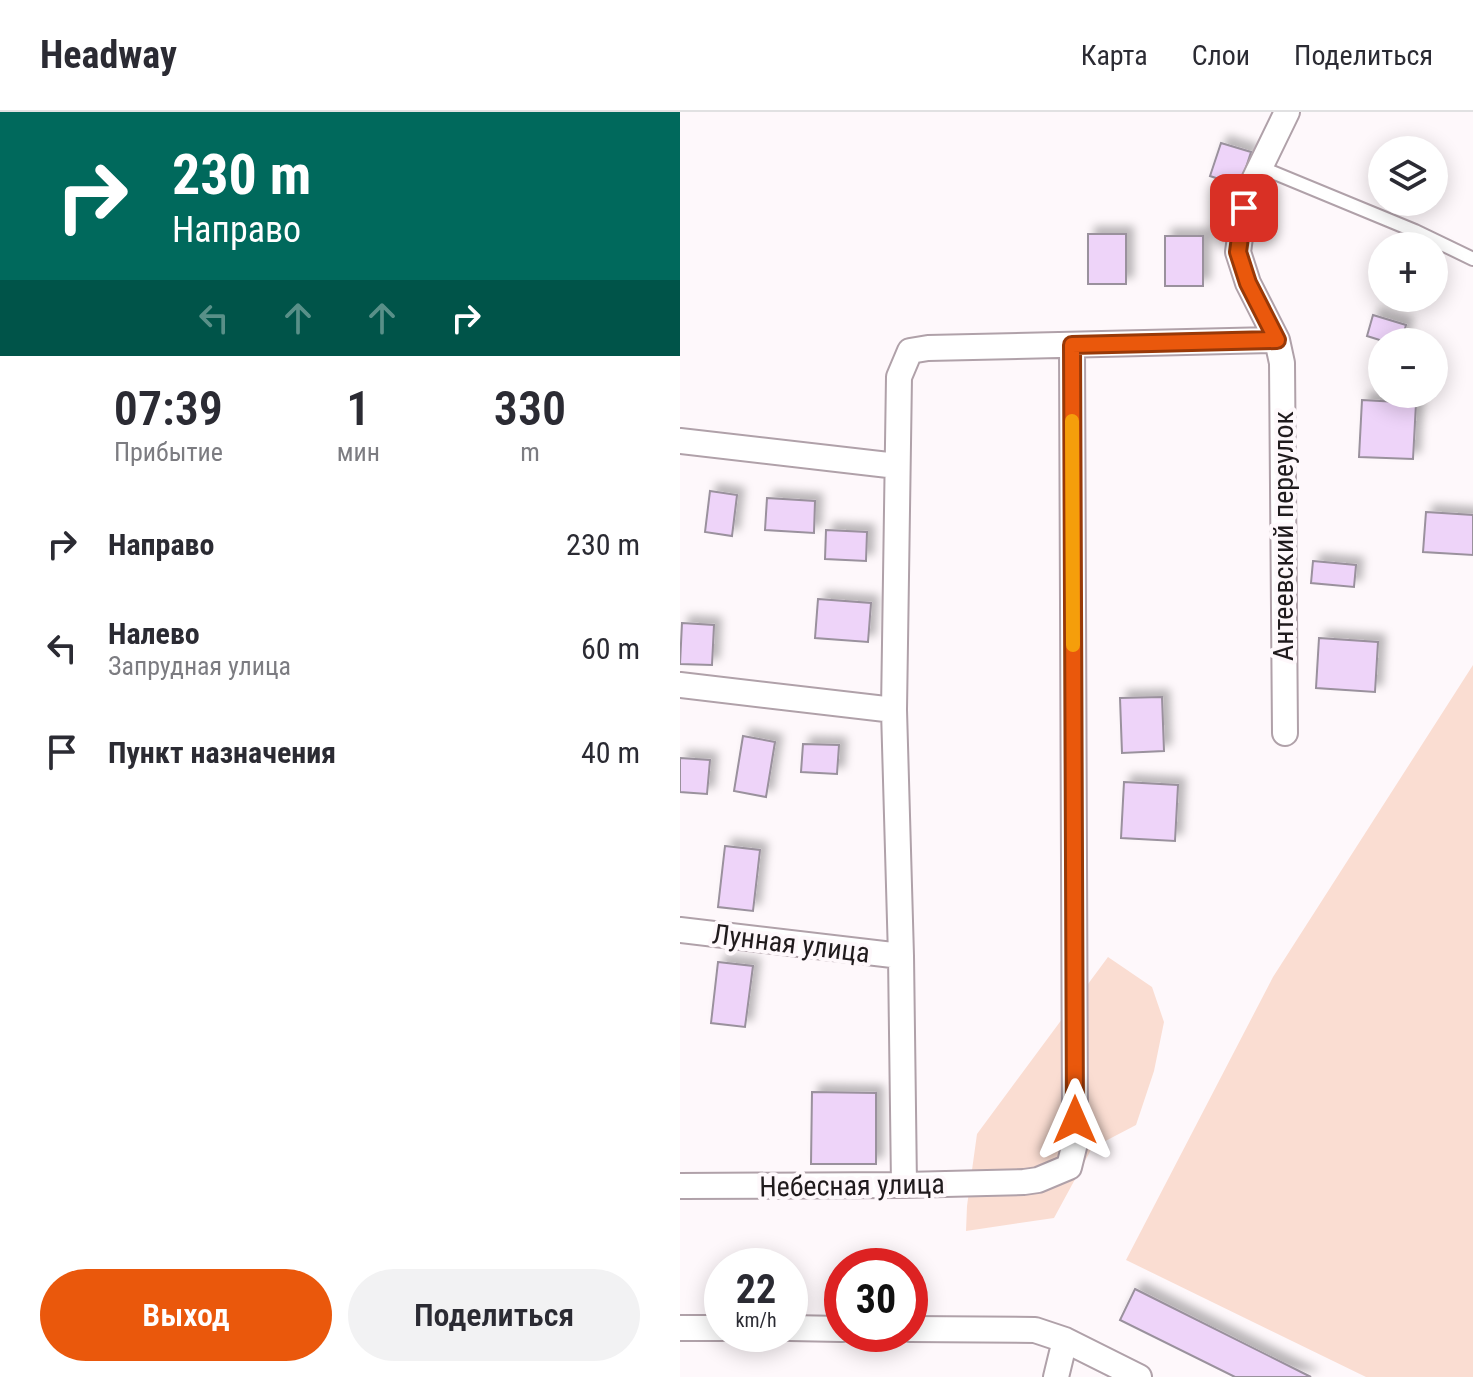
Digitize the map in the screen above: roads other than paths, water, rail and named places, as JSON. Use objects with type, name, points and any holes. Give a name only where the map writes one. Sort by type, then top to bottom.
[{"type":"street","name":"Антеевский переулок","points":[[1285,733],[1282,363],[1277,340],[1248,283],[1238,252],[1244,208],[1287,112]]},
{"type":"street","points":[[904,1185],[894,710],[899,377],[910,351],[928,348],[1277,340]]},
{"type":"street","name":"Небесная улица","points":[[680,1186],[1024,1182],[1038,1180],[1069,1167],[1075,1143],[1072,345]]},
{"type":"street","points":[[680,441],[897,466]]},
{"type":"street","points":[[680,685],[894,710]]},
{"type":"street","name":"Лунная улица","points":[[680,930],[901,956]]},
{"type":"street","points":[[680,1328],[704,1328]]},
{"type":"street","points":[[928,1329],[1035,1330],[1065,1340],[1139,1377]]},
{"type":"street","points":[[1056,1377],[1065,1340]]},
{"type":"lane","points":[[1260,167],[1415,231],[1473,259]]}]
